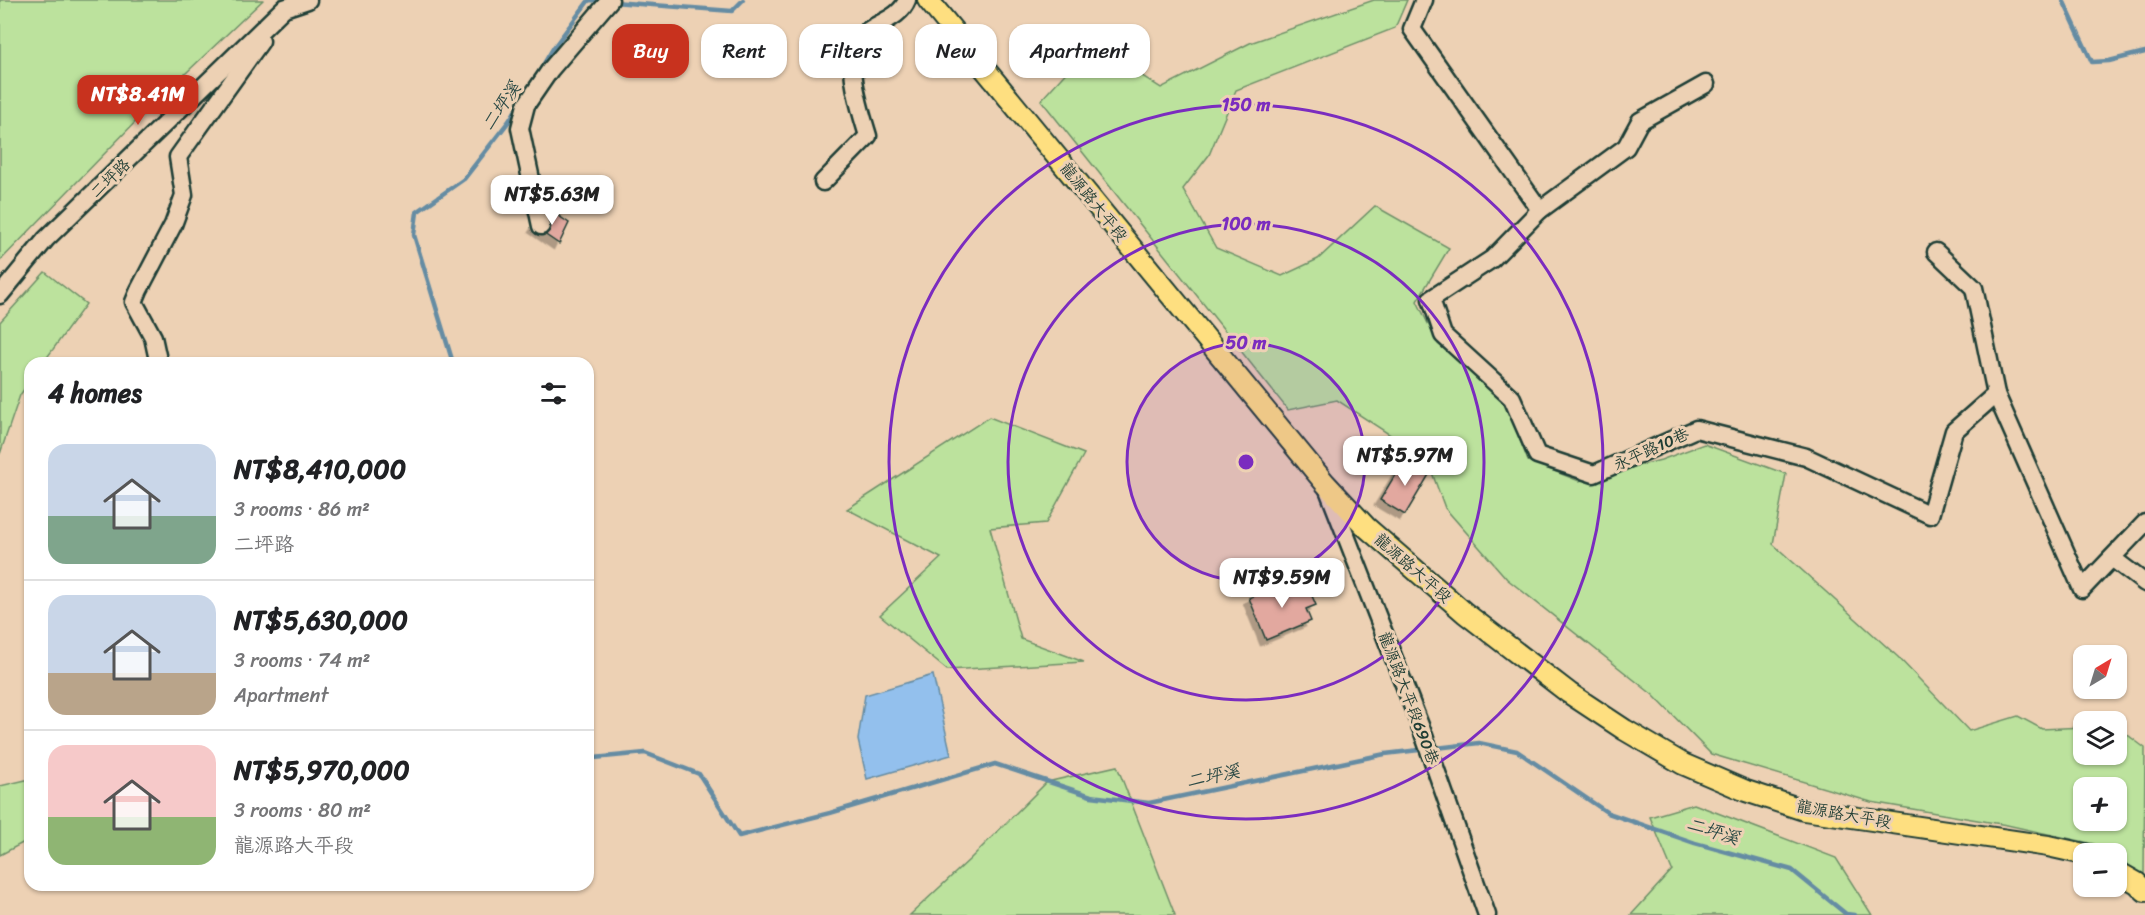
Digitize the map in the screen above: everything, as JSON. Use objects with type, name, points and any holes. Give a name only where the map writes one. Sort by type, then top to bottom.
[{"type":"main road","name":"龍源路大平段","points":[[928,0],[1325,483],[1366,527],[1465,613],[1569,693],[1625,730],[1683,764],[1746,791],[1804,810],[2073,852]]},
{"type":"main road","points":[[2127,877],[2138,883],[2145,891]]},
{"type":"street","name":"二坪路","points":[[0,295],[46,239],[284,8],[308,0]]},
{"type":"street","points":[[541,226],[520,128],[526,105],[550,70],[610,0]]},
{"type":"street","points":[[823,182],[868,136],[853,82],[856,44],[868,30],[903,10],[907,0]]},
{"type":"street","points":[[1424,0],[1412,29],[1540,210],[1626,147],[1640,121],[1706,84]]},
{"type":"street","points":[[157,357],[153,337],[134,302],[173,225],[184,195],[178,157],[284,8]]},
{"type":"street","name":"永平路10巷","points":[[1540,210],[1492,259],[1431,299],[1443,334],[1512,398],[1536,455],[1594,474],[1696,429],[1806,457],[1930,515],[1954,431],[1995,394]]},
{"type":"street","points":[[1936,252],[1974,288],[1995,394],[2082,589],[2145,523]]},
{"type":"street","name":"龍源路大平段690巷","points":[[1325,483],[1423,733],[1487,915]]},
{"type":"street","points":[[2112,558],[2145,583]]},
{"type":"green space","points":[[0,0],[263,0],[147,110],[0,261]]},
{"type":"green space","points":[[1374,0],[1407,0],[1395,28],[1236,90],[1209,155],[1183,189],[1216,248],[1282,276],[1318,259],[1375,206],[1449,248],[1417,301],[1438,344],[1505,401],[1528,461],[1579,481],[1661,460],[1704,444],[1786,474],[1773,544],[1898,657],[1969,731],[2018,716],[2042,729],[2073,727],[2073,765],[2127,765],[2127,734],[2145,748],[2144,878],[2127,867],[2127,843],[2089,843],[2007,825],[1871,802],[1711,754],[1653,695],[1507,579],[1445,508],[1427,459],[1337,400],[1288,410],[1041,100],[1061,78],[1145,78],[1161,88],[1250,43]]},
{"type":"green space","points":[[45,272],[86,304],[47,357],[24,357],[24,389],[0,454],[0,322]]},
{"type":"green space","points":[[989,417],[1084,454],[1046,523],[990,528],[1021,639],[1084,662],[947,670],[880,615],[941,558],[847,509]]},
{"type":"green space","points":[[1117,766],[1175,915],[910,915],[1047,782]]},
{"type":"green space","points":[[24,780],[24,842],[0,855],[0,786]]},
{"type":"green space","points":[[1694,804],[1836,858],[1872,915],[1631,915],[1672,870],[1650,817]]},
{"type":"water","points":[[933,675],[951,755],[867,779],[858,740],[865,695]]},
{"type":"building","points":[[547,208],[569,223],[559,244],[534,227]]},
{"type":"building","points":[[1405,458],[1430,473],[1405,515],[1380,500]]},
{"type":"building","points":[[1291,581],[1296,592],[1308,587],[1316,605],[1306,609],[1311,621],[1266,640],[1249,598]]},
{"type":"waterway","name":"二坪溪","points":[[539,72],[554,47],[589,0],[604,1]]},
{"type":"waterway","name":"二坪溪","points":[[613,2],[732,11],[743,0]]},
{"type":"waterway","points":[[2063,0],[2092,62],[2109,61],[2145,52]]},
{"type":"waterway","name":"二坪溪","points":[[451,357],[414,235],[417,212],[464,179],[519,105]]},
{"type":"waterway","name":"二坪溪","points":[[594,758],[645,753],[699,774],[739,836],[830,813],[995,764],[1091,796],[1149,803],[1385,754],[1479,743],[1517,751],[1608,813],[1695,843],[1792,870],[1846,914],[1854,915]]}]
